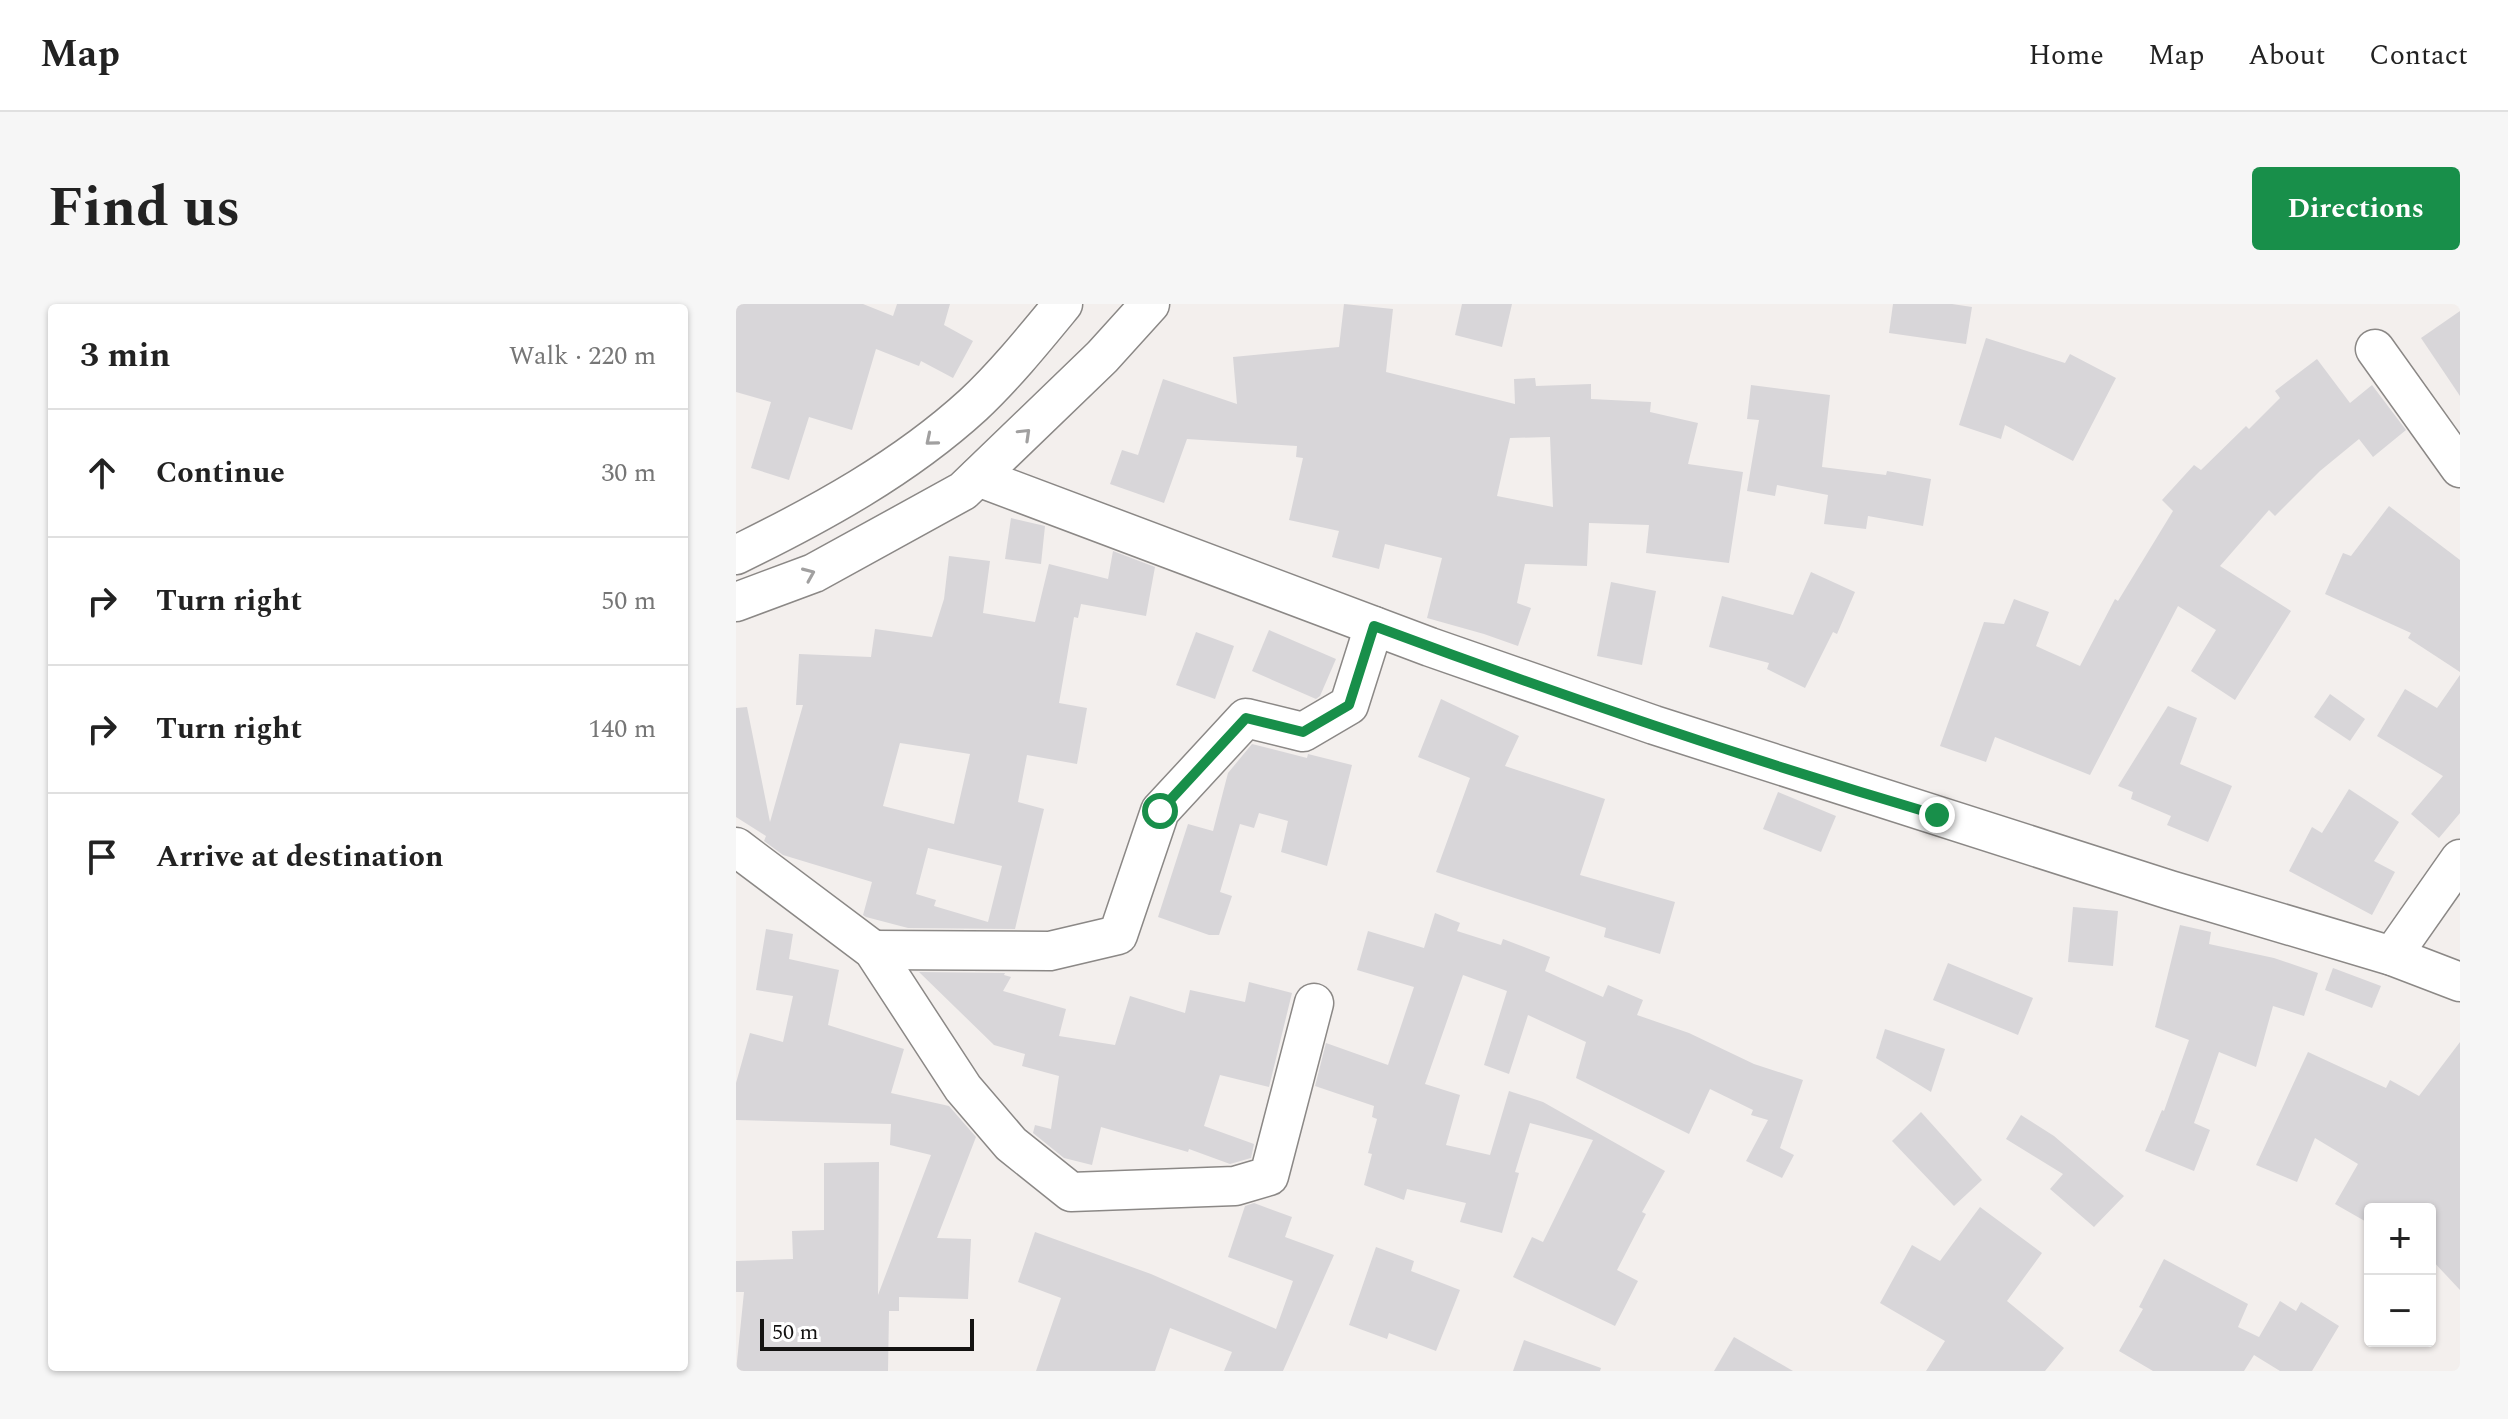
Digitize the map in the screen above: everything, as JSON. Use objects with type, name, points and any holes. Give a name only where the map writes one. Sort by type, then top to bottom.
[{"type":"street","points":[[736,555],[812,517],[917,451],[975,403],[1063,304]]},
{"type":"street","points":[[736,602],[814,573],[963,491],[1102,357],[1150,304]]},
{"type":"street","points":[[2375,349],[2460,468]]},
{"type":"street","points":[[978,477],[1374,626],[1654,725],[1828,783],[2392,956],[2460,982]]},
{"type":"street","points":[[873,950],[1050,951],[1118,935],[1160,811],[1246,718],[1303,732],[1349,705],[1374,626]]},
{"type":"street","points":[[736,847],[873,950],[963,1088],[1011,1144],[1071,1192],[1235,1186],[1269,1176],[1314,1003]]},
{"type":"street","points":[[2392,956],[2460,859]]},
{"type":"building","points":[[736,304],[863,304],[893,316],[897,304],[950,304],[944,325],[973,341],[953,378],[921,361],[919,366],[876,349],[852,430],[809,417],[789,480],[751,468],[771,402],[736,392]]},
{"type":"building","points":[[1344,304],[1393,309],[1386,372],[1515,404],[1514,379],[1535,378],[1536,386],[1591,384],[1591,399],[1651,402],[1650,412],[1698,423],[1688,464],[1743,472],[1729,563],[1646,553],[1649,525],[1589,523],[1587,566],[1525,564],[1517,603],[1531,608],[1518,646],[1427,618],[1442,558],[1385,544],[1379,569],[1332,557],[1339,531],[1289,520],[1303,458],[1296,457],[1297,446],[1187,439],[1164,503],[1110,484],[1122,450],[1138,455],[1163,379],[1237,404],[1233,357],[1339,347]],"holes":[[[1550,437],[1553,507],[1497,496],[1510,438]]]},
{"type":"building","points":[[1462,304],[1512,304],[1502,347],[1455,335]]},
{"type":"building","points":[[1893,304],[1972,307],[1966,344],[1889,333]]},
{"type":"building","points":[[2460,311],[2460,396],[2421,338]]},
{"type":"building","points":[[1986,338],[2065,363],[2070,354],[2116,378],[2073,461],[2005,425],[2001,439],[1959,425]]},
{"type":"building","points":[[2317,359],[2350,403],[2372,385],[2406,430],[2373,457],[2359,439],[2320,471],[2275,516],[2269,510],[2220,566],[2291,611],[2235,700],[2191,671],[2216,630],[2178,606],[2090,775],[1995,737],[1986,762],[1940,746],[1984,622],[2004,624],[2014,599],[2049,612],[2036,646],[2080,666],[2115,599],[2118,601],[2173,511],[2162,500],[2194,465],[2201,470],[2246,426],[2249,429],[2280,398],[2275,391]]},
{"type":"building","points":[[1751,385],[1830,395],[1822,467],[1886,475],[1887,471],[1931,479],[1923,526],[1868,516],[1866,529],[1824,524],[1828,495],[1777,485],[1775,496],[1747,491],[1759,420],[1747,419]]},
{"type":"building","points":[[2389,506],[2460,560],[2460,672],[2408,638],[2411,633],[2325,594],[2343,553],[2351,556]]},
{"type":"building","points":[[1011,518],[1045,526],[1041,564],[1005,559]]},
{"type":"building","points":[[1113,551],[1155,567],[1146,616],[1081,604],[1078,618],[1074,617],[1059,703],[1087,708],[1077,764],[1027,755],[1018,802],[1044,809],[1015,929],[908,928],[866,917],[863,915],[872,882],[783,855],[764,841],[766,836],[736,817],[736,708],[747,707],[770,822],[803,705],[796,705],[799,654],[871,657],[875,629],[932,637],[944,599],[949,556],[990,561],[983,613],[1035,622],[1049,564],[1108,579]],"holes":[[[900,743],[970,754],[954,824],[883,806]],[[928,848],[1002,866],[988,922],[934,906],[936,900],[916,894]]]},
{"type":"building","points":[[1811,572],[1855,592],[1837,634],[1833,632],[1805,688],[1767,669],[1769,663],[1709,647],[1722,596],[1793,615]]},
{"type":"building","points":[[1611,582],[1656,591],[1642,665],[1597,656]]},
{"type":"building","points":[[1269,630],[1336,659],[1316,699],[1252,671]]},
{"type":"building","points":[[1196,632],[1234,646],[1215,699],[1176,685]]},
{"type":"building","points":[[2460,675],[2460,813],[2439,838],[2411,814],[2443,776],[2377,736],[2405,689],[2437,708]]},
{"type":"building","points":[[2330,694],[2365,719],[2350,741],[2314,717]]},
{"type":"building","points":[[1441,699],[1519,736],[1505,766],[1605,799],[1580,875],[1675,902],[1660,954],[1604,937],[1606,928],[1436,872],[1470,778],[1418,757]]},
{"type":"building","points":[[2168,706],[2197,718],[2180,764],[2232,786],[2208,842],[2167,825],[2171,816],[2131,799],[2133,792],[2118,786]]},
{"type":"building","points":[[1252,744],[1352,765],[1327,866],[1281,852],[1288,821],[1259,813],[1254,828],[1240,824],[1220,892],[1232,896],[1219,935],[1209,935],[1158,917],[1188,824],[1213,831],[1228,773]]},
{"type":"building","points":[[2349,789],[2399,822],[2374,861],[2395,872],[2372,915],[2289,871],[2312,827],[2322,833]]},
{"type":"building","points":[[1778,792],[1836,816],[1821,852],[1763,829]]},
{"type":"building","points":[[2073,907],[2118,911],[2113,966],[2068,962]]},
{"type":"building","points":[[1435,913],[1460,923],[1457,931],[1501,945],[1503,939],[1550,957],[1545,971],[1603,997],[1608,985],[1643,1000],[1637,1015],[1689,1033],[1754,1064],[1803,1080],[1780,1148],[1794,1155],[1782,1178],[1746,1161],[1768,1120],[1751,1115],[1753,1110],[1710,1089],[1689,1134],[1576,1078],[1586,1042],[1528,1015],[1509,1074],[1484,1065],[1507,991],[1463,975],[1425,1084],[1460,1095],[1446,1145],[1490,1155],[1509,1091],[1543,1102],[1665,1171],[1642,1212],[1646,1214],[1617,1270],[1638,1281],[1615,1326],[1513,1277],[1532,1237],[1543,1242],[1593,1140],[1530,1123],[1515,1172],[1519,1173],[1502,1233],[1460,1222],[1466,1203],[1407,1189],[1404,1200],[1364,1185],[1377,1119],[1372,1117],[1374,1106],[1315,1086],[1326,1043],[1388,1065],[1414,987],[1357,970],[1368,931],[1424,948]]},
{"type":"building","points":[[2180,925],[2211,932],[2209,944],[2274,958],[2318,973],[2304,1016],[2273,1006],[2256,1067],[2219,1052],[2194,1123],[2210,1130],[2194,1171],[2145,1151],[2164,1111],[2189,1040],[2155,1027]]},
{"type":"building","points":[[766,929],[793,934],[789,959],[839,970],[828,1025],[904,1049],[891,1093],[949,1106],[976,1137],[937,1238],[971,1239],[968,1299],[899,1297],[899,1311],[889,1311],[888,1371],[736,1371],[744,1292],[736,1292],[736,1261],[793,1259],[792,1231],[824,1230],[824,1163],[879,1162],[878,1295],[931,1155],[890,1145],[891,1124],[736,1120],[736,1083],[750,1033],[783,1042],[793,996],[756,990]]},
{"type":"building","points":[[1948,963],[2033,998],[2018,1035],[1933,1000]]},
{"type":"building","points":[[2333,968],[2381,986],[2372,1008],[2325,990]]},
{"type":"building","points":[[919,972],[1005,973],[1011,977],[1003,991],[1066,1009],[1059,1036],[1115,1045],[1130,996],[1185,1013],[1190,990],[1245,1002],[1249,982],[1292,993],[1269,1087],[1220,1075],[1204,1126],[1254,1144],[1251,1158],[1230,1164],[1189,1149],[1188,1152],[1101,1127],[1092,1165],[1064,1158],[1033,1133],[1035,1125],[1051,1129],[1059,1076],[1022,1066],[1025,1054],[994,1045]]},
{"type":"building","points":[[1885,1029],[1945,1049],[1931,1092],[1876,1058]]},
{"type":"building","points":[[2460,1042],[2460,1290],[2436,1264],[2436,1203],[2364,1203],[2364,1221],[2335,1204],[2358,1164],[2315,1138],[2297,1182],[2256,1165],[2308,1052],[2386,1088],[2390,1080],[2419,1096]]},
{"type":"building","points":[[1921,1112],[1982,1180],[1954,1206],[1892,1141]]},
{"type":"building","points":[[2021,1115],[2054,1136],[2124,1196],[2094,1227],[2050,1189],[2063,1174],[2006,1139]]},
{"type":"building","points":[[1254,1203],[1292,1217],[1285,1237],[1334,1255],[1283,1371],[1224,1371],[1232,1352],[1170,1328],[1155,1371],[1036,1371],[1061,1298],[1018,1282],[1035,1232],[1151,1274],[1276,1329],[1293,1281],[1228,1257],[1245,1206]]},
{"type":"building","points":[[1980,1207],[2042,1253],[2007,1301],[2064,1348],[2045,1371],[1926,1371],[1945,1341],[1880,1303],[1912,1245],[1940,1261]]},
{"type":"building","points":[[1376,1247],[1414,1261],[1411,1271],[1460,1290],[1436,1351],[1389,1333],[1387,1339],[1349,1325]]},
{"type":"building","points":[[2164,1259],[2248,1304],[2238,1327],[2259,1337],[2280,1301],[2296,1311],[2301,1302],[2339,1326],[2312,1371],[2280,1371],[2254,1355],[2244,1371],[2153,1371],[2119,1351],[2143,1309],[2139,1307]]},
{"type":"building","points":[[1734,1337],[1793,1371],[1714,1371]]},
{"type":"building","points":[[1524,1340],[1601,1368],[1600,1371],[1513,1371]]},
{"type":"route","points":[[1160,811],[1246,718],[1303,732],[1349,705],[1374,626],[1654,725],[1828,783],[1937,815]]}]
